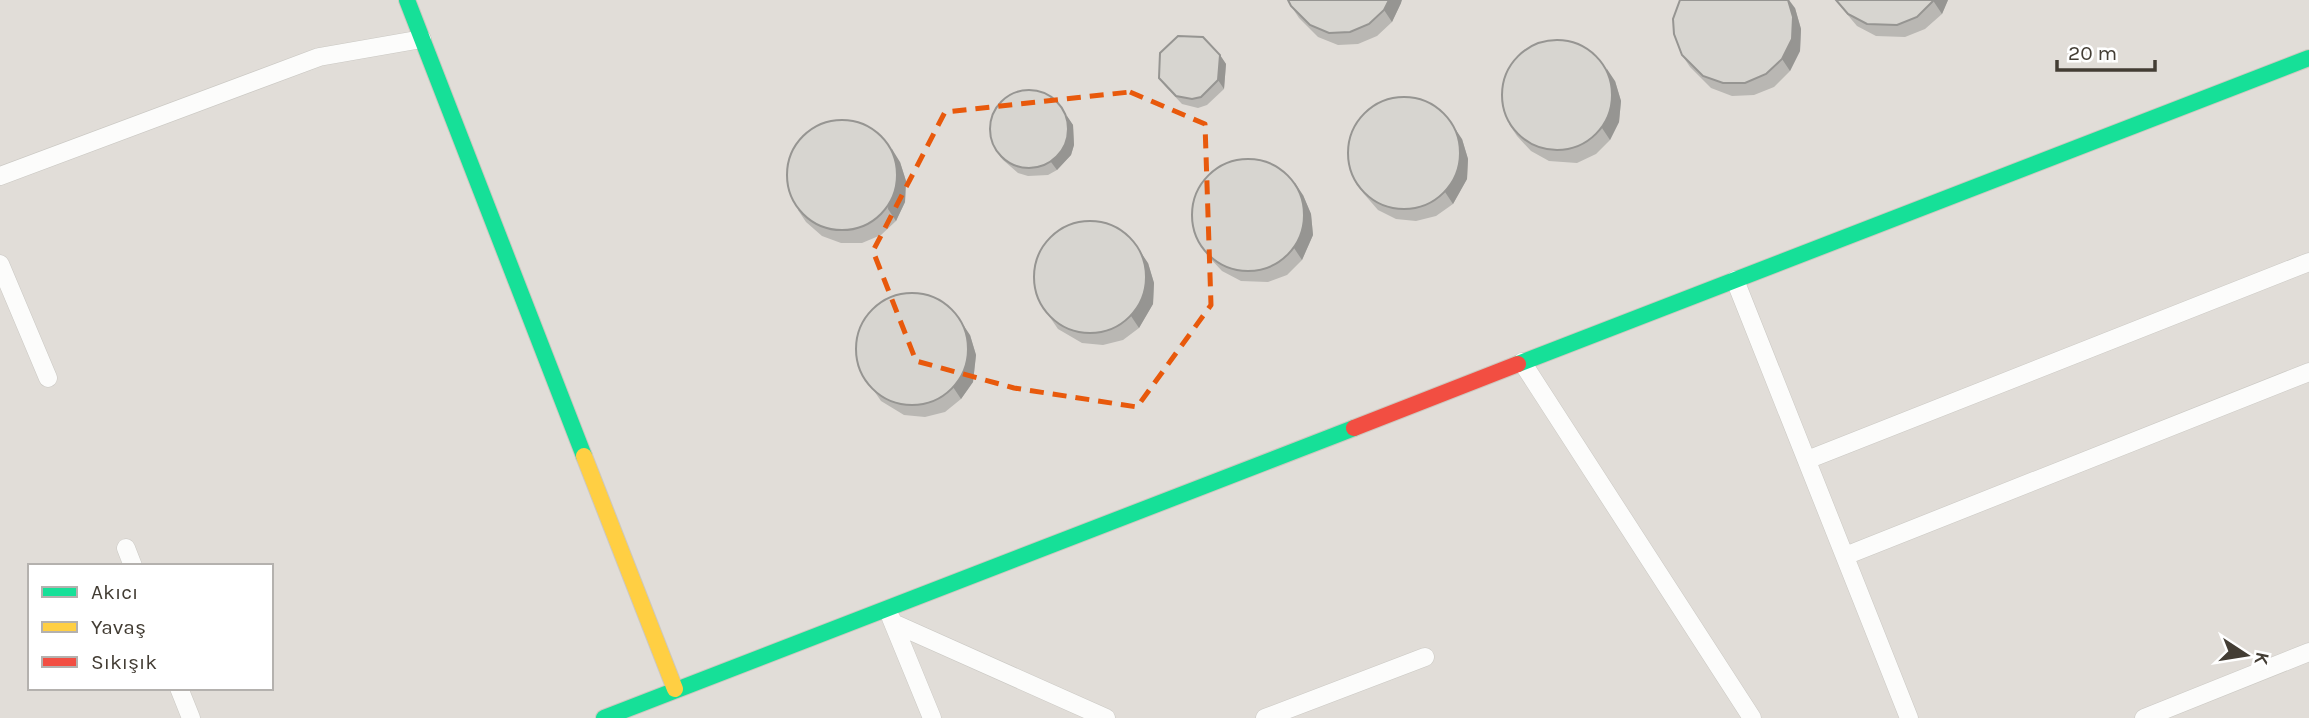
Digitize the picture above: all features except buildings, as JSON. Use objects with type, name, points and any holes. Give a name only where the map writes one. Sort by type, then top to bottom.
[{"type":"street","points":[[407,0],[676,689]]},
{"type":"street","points":[[604,718],[698,680],[890,615],[1522,362],[2309,58]]},
{"type":"lane","points":[[0,176],[319,57],[422,39]]},
{"type":"lane","points":[[1807,460],[2309,262]]},
{"type":"lane","points":[[0,264],[48,378]]},
{"type":"lane","points":[[1735,280],[1909,718]]},
{"type":"lane","points":[[1522,362],[1752,718]]},
{"type":"lane","points":[[1845,556],[2309,372]]},
{"type":"lane","points":[[127,548],[132,564]]},
{"type":"lane","points":[[890,615],[932,718]]},
{"type":"lane","points":[[890,615],[1106,718]]},
{"type":"lane","points":[[2144,718],[2309,652]]},
{"type":"lane","points":[[1265,718],[1425,657]]},
{"type":"lane","points":[[180,690],[191,718]]},
{"type":"highlighted area","points":[[1130,92],[1205,124],[1211,305],[1137,407],[1014,388],[916,361],[873,251],[945,112]]},
{"type":"shaded area","points":[[0,0],[2309,0],[2309,718],[0,718]]},
{"type":"traffic: fast","points":[[407,0],[584,456]]},
{"type":"traffic: fast","points":[[1518,364],[2309,58]]},
{"type":"traffic: fast","points":[[604,718],[1354,428]]},
{"type":"traffic: slow","points":[[584,456],[675,689]]},
{"type":"traffic: jam","points":[[1354,428],[1518,364]]}]
